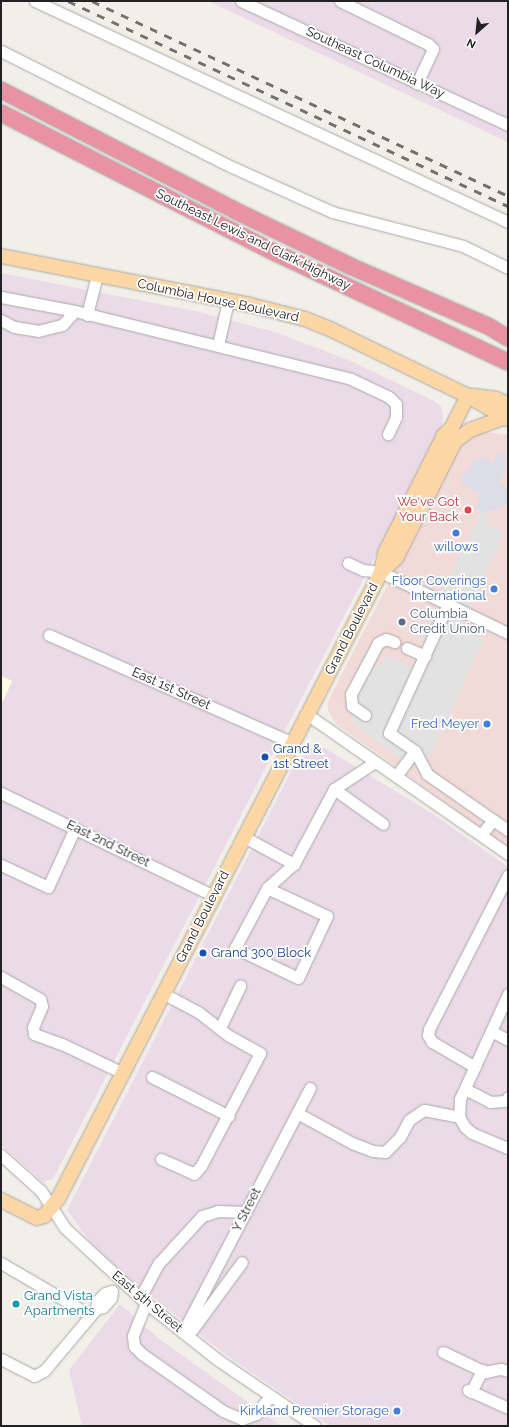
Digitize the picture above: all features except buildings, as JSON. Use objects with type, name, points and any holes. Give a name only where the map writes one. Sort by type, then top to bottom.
[{"type":"highway","name":"Southeast Lewis and Clark Highway","points":[[1,90],[245,215],[350,266],[488,326],[508,338]]},
{"type":"highway","name":"Southeast Lewis and Clark Highway","points":[[1,113],[276,253],[508,362]]},
{"type":"highway","points":[[488,326],[508,332]]},
{"type":"main road","name":"Columbia House Boulevard","points":[[1,256],[280,312],[330,329],[507,414]]},
{"type":"main road","name":"Grand Boulevard","points":[[52,1209],[381,572],[396,558],[453,435],[468,396]]},
{"type":"main road","points":[[453,435],[470,430],[507,414]]},
{"type":"main road","points":[[1,1200],[36,1218],[44,1216],[52,1209]]},
{"type":"street","points":[[35,1],[508,222]]},
{"type":"street","points":[[340,1],[428,44],[433,49],[417,83]]},
{"type":"street","name":"Southeast Columbia Way","points":[[244,2],[508,125]]},
{"type":"street","points":[[1,51],[232,167],[332,212],[463,246],[508,268]]},
{"type":"street","points":[[87,315],[97,275]]},
{"type":"street","points":[[1,297],[75,311],[351,379],[390,397],[396,404],[398,413],[388,434]]},
{"type":"street","points":[[218,345],[228,301]]},
{"type":"street","points":[[1,320],[14,327],[38,331],[62,325],[75,311]]},
{"type":"street","points":[[348,563],[363,570],[381,572],[508,633]]},
{"type":"street","points":[[448,604],[389,733],[415,752],[427,774],[508,830]]},
{"type":"street","name":"East 1st Street","points":[[49,635],[293,743]]},
{"type":"street","points":[[365,715],[352,706],[351,694],[378,643],[386,639],[394,642]]},
{"type":"street","points":[[407,648],[424,656]]},
{"type":"street","points":[[308,715],[508,854]]},
{"type":"street","points":[[396,776],[415,752]]},
{"type":"street","points":[[267,888],[327,916],[298,978],[234,948],[267,888],[294,864],[334,789],[375,762]]},
{"type":"street","points":[[334,789],[384,824]]},
{"type":"street","name":"East 2nd Street","points":[[1,793],[214,896]]},
{"type":"street","points":[[482,835],[493,820]]},
{"type":"street","points":[[1,865],[48,887],[75,828]]},
{"type":"street","points":[[244,837],[294,864]]},
{"type":"street","points":[[475,1067],[432,1042],[428,1035],[429,1029],[508,875]]},
{"type":"street","points":[[1,977],[40,999],[42,1006],[33,1027],[34,1034],[62,1044],[123,1073]]},
{"type":"street","points":[[220,1028],[240,986]]},
{"type":"street","points":[[161,1159],[194,1174],[201,1166],[229,1116],[260,1053],[229,1036],[198,1012],[164,994]]},
{"type":"street","points":[[508,994],[504,1015],[491,1031],[463,1094],[459,1117],[464,1126],[472,1133],[508,1148]]},
{"type":"street","points":[[491,1031],[508,1040]]},
{"type":"street","points":[[152,1077],[229,1116]]},
{"type":"street","name":"Y Street","points":[[186,1334],[246,1212],[310,1088]]},
{"type":"street","points":[[463,1094],[490,1102],[506,1101],[508,1097]]},
{"type":"street","points":[[297,1113],[352,1143],[373,1151],[385,1152],[400,1137],[409,1120],[424,1110],[459,1117]]},
{"type":"street","name":"East 5th Street","points":[[1,1155],[41,1191],[65,1228],[143,1301],[270,1396],[314,1426]]},
{"type":"street","points":[[246,1212],[218,1211],[202,1216],[160,1263],[143,1301],[133,1336],[134,1346],[142,1354],[223,1411],[242,1419],[256,1414],[270,1396]]},
{"type":"street","points":[[186,1334],[211,1306],[242,1262]]},
{"type":"street","points":[[1,1263],[93,1312]]},
{"type":"street","points":[[1,1359],[34,1376],[44,1371],[93,1312],[103,1307],[111,1298],[112,1291],[121,1281]]},
{"type":"street","points":[[443,1352],[488,1372],[501,1369],[508,1371]]},
{"type":"street","points":[[482,1370],[469,1391],[508,1408]]},
{"type":"shaded area","points":[[208,1],[508,1],[508,142],[478,128]]},
{"type":"shaded area","points":[[1,273],[195,311],[275,332],[351,361],[434,401],[441,406],[443,415],[442,427],[53,1179],[43,1182],[1,1145],[1,705],[12,681],[1,676]]},
{"type":"shaded area","points":[[485,432],[508,435],[508,847],[335,723],[328,710],[328,701],[452,459],[461,444],[470,436]]},
{"type":"shaded area","points":[[500,451],[508,455],[503,464],[507,467],[499,483],[508,487],[508,505],[481,513],[475,508],[481,494],[460,483],[466,470],[471,470],[471,464],[475,459],[484,458],[493,464]]},
{"type":"shaded area","points":[[492,509],[486,524],[501,531],[503,536],[461,628],[484,639],[431,756],[397,757],[352,723],[356,699],[373,664],[380,667],[386,655],[426,673],[437,647],[419,639],[481,513]]},
{"type":"shaded area","points":[[1,676],[12,681],[1,705]]},
{"type":"shaded area","points":[[314,747],[325,748],[433,814],[508,867],[508,1426],[330,1426],[226,1355],[132,1281],[90,1242],[67,1210],[297,760]]},
{"type":"shaded area","points":[[120,1304],[158,1338],[281,1426],[82,1426],[69,1370]]},
{"type":"railway","points":[[68,1],[508,206]]},
{"type":"railway","points":[[92,1],[508,196]]},
{"type":"place","name":"We've Got Your Back","points":[[468,510]]},
{"type":"place","name":"willows","points":[[456,533]]},
{"type":"place","name":"Floor Coverings International","points":[[494,589]]},
{"type":"place","name":"Columbia Credit Union","points":[[402,622]]},
{"type":"place","name":"Fred Meyer","points":[[487,724]]},
{"type":"place","name":"Grand & 1st Street","points":[[265,757]]},
{"type":"place","name":"Grand 300 Block","points":[[203,953]]},
{"type":"place","name":"Grand Vista Apartments","points":[[16,1304]]},
{"type":"place","name":"Kirkland Premier Storage","points":[[397,1411]]}]
